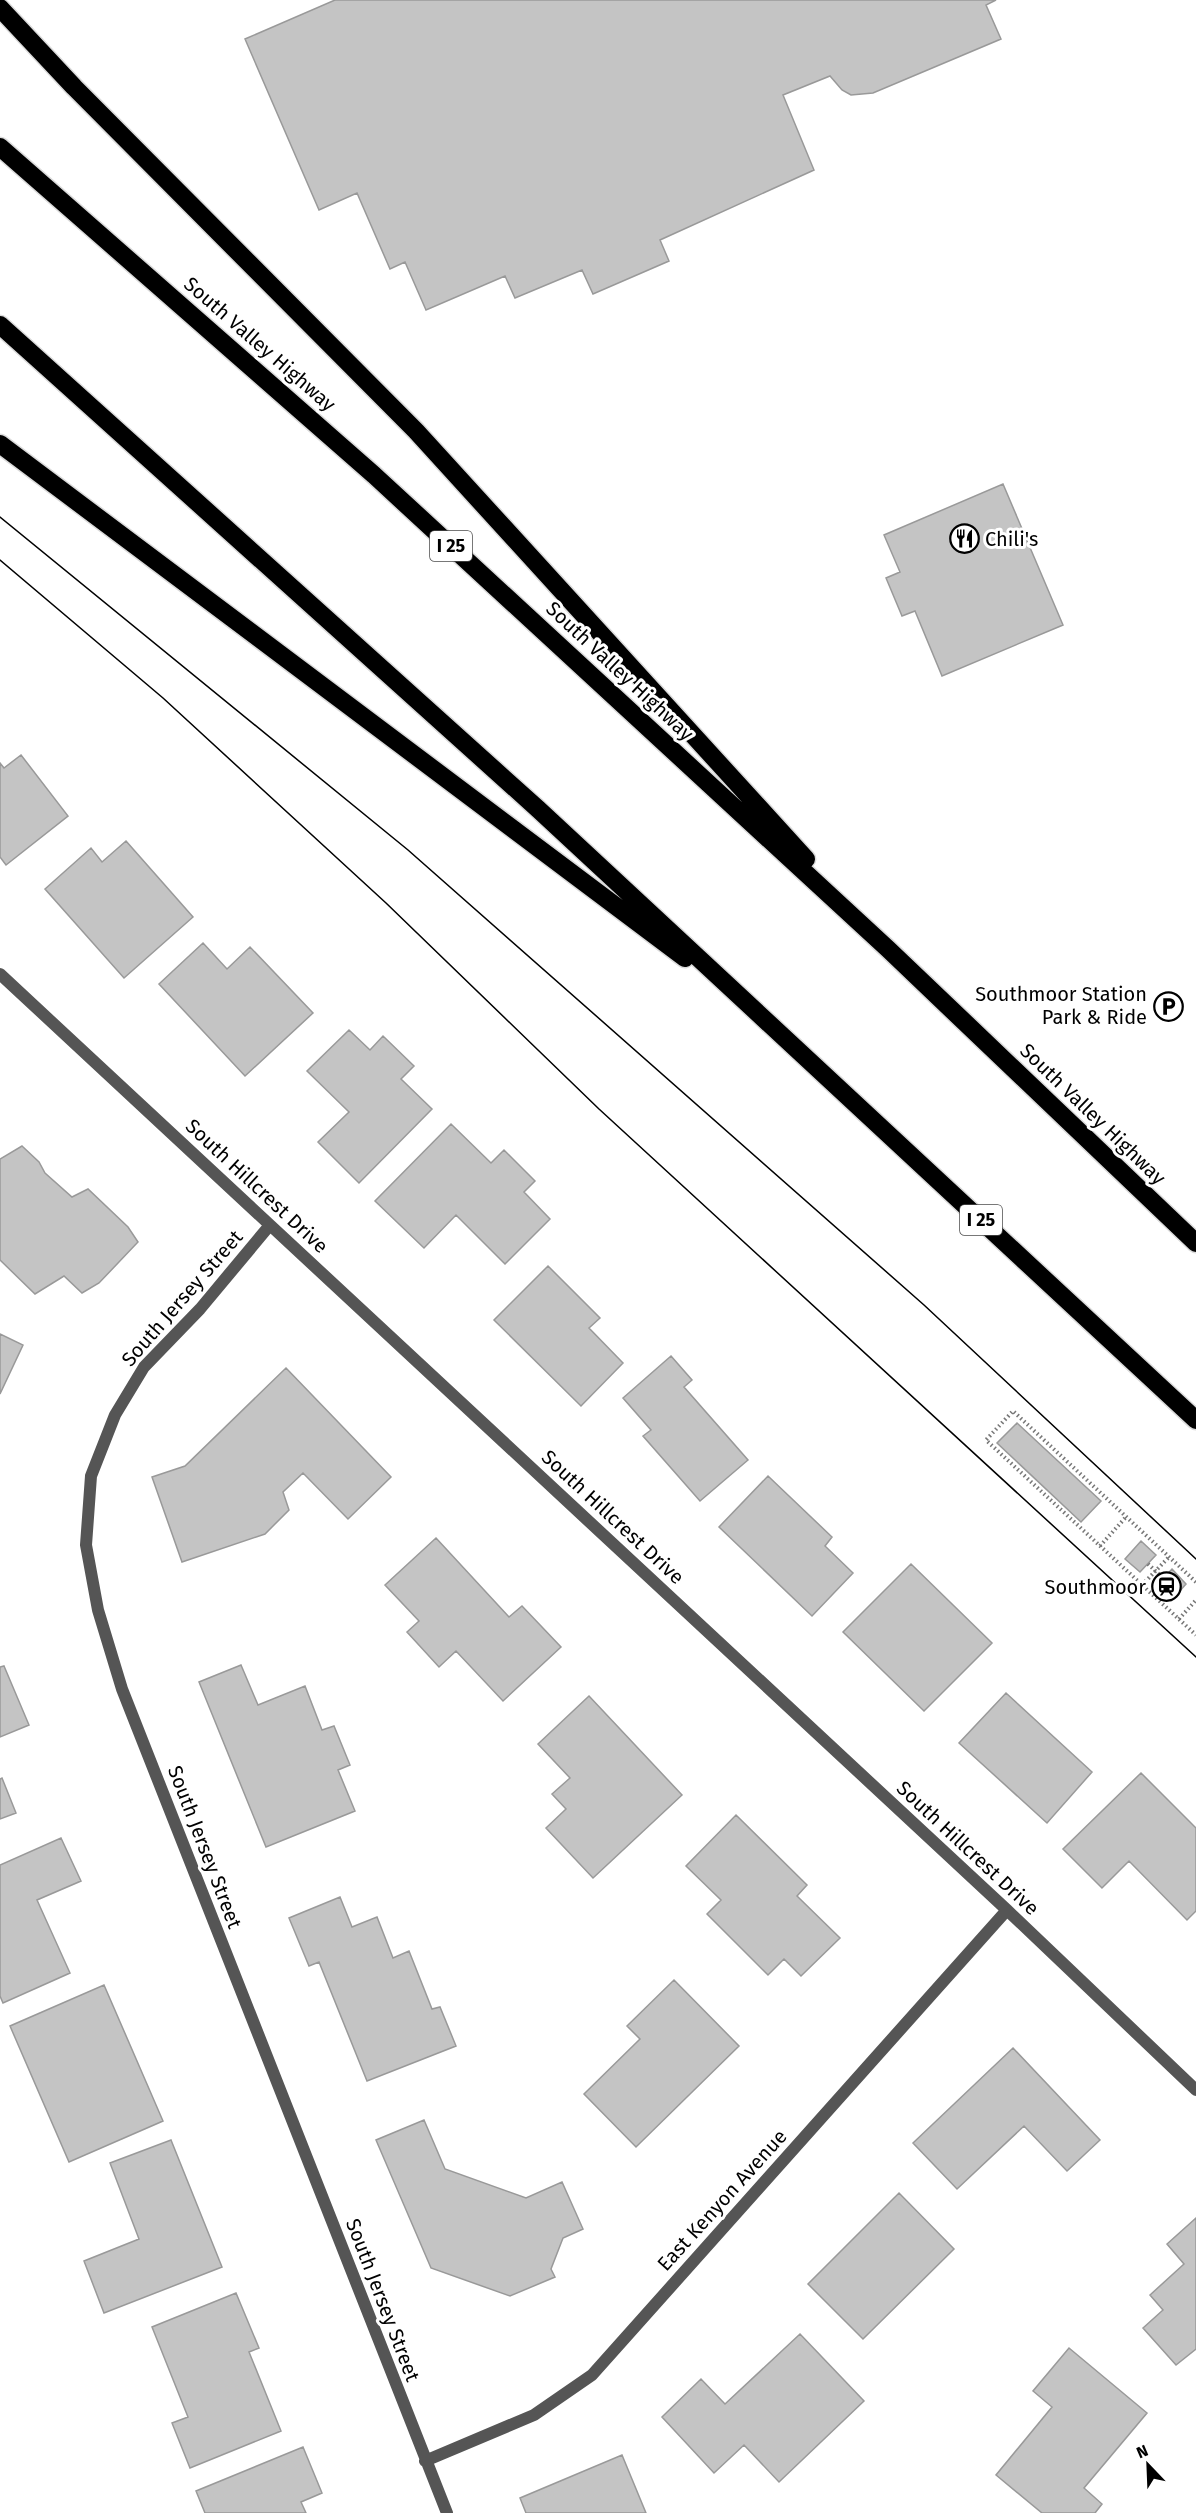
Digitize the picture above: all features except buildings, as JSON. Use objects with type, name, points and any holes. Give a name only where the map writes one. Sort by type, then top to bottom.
[{"type":"highway","points":[[0,8],[74,87],[416,431],[888,950]]},
{"type":"highway","name":"South Valley Highway","points":[[0,147],[374,475],[888,950],[1196,1243]]},
{"type":"highway","name":"I 25","points":[[0,326],[529,801],[1196,1420]]},
{"type":"highway","points":[[0,444],[766,1019]]},
{"type":"street","name":"South Hillcrest Drive","points":[[0,974],[1007,1910],[1196,2090]]},
{"type":"street","name":"South Jersey Street","points":[[270,1225],[200,1309],[144,1367],[115,1415],[91,1476],[86,1545],[98,1610],[122,1689],[447,2513]]},
{"type":"street","name":"East Kenyon Avenue","points":[[425,2461],[534,2415],[592,2375],[1007,1910]]},
{"type":"path","points":[[1196,1582],[1012,1412],[986,1440],[1196,1635]]},
{"type":"path","points":[[1100,1546],[1126,1518]]},
{"type":"path","points":[[1142,1585],[1169,1557]]},
{"type":"path","points":[[1148,1564],[1163,1578]]},
{"type":"path","points":[[1179,1619],[1196,1600]]},
{"type":"tram line","points":[[0,517],[408,850],[924,1305],[1196,1559]]},
{"type":"tram line","points":[[0,560],[163,698],[386,903],[599,1109],[1196,1657]]},
{"type":"place","name":"Chili's","points":[[964,539]]},
{"type":"place","name":"Southmoor Station Park & Ride","points":[[1168,1006]]},
{"type":"place","name":"Southmoor","points":[[1167,1587]]}]
